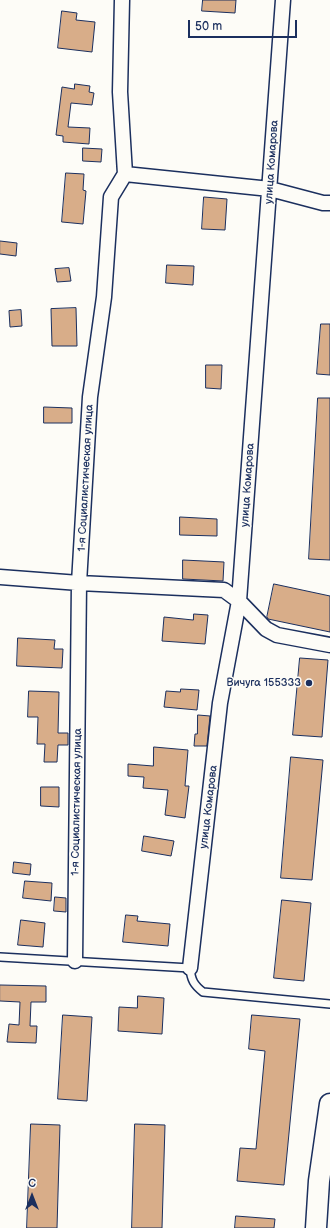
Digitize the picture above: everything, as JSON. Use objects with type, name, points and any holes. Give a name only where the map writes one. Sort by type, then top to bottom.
[{"type":"main road","points":[[316,1228],[330,1104]]},
{"type":"street","points":[[122,0],[120,92],[125,174],[270,189],[323,203],[330,203]]},
{"type":"street","name":"улица Комарова","points":[[190,968],[220,703],[239,601],[283,0]]},
{"type":"street","name":"1-я Социалистическая улица","points":[[75,961],[79,583],[90,397],[104,297],[111,197],[125,174]]},
{"type":"street","points":[[0,577],[79,583],[224,590],[239,601],[266,629],[277,636],[330,645]]},
{"type":"lane","points":[[0,957],[190,968]]},
{"type":"lane","name":"улица Комарова","points":[[190,968],[190,977],[195,986],[203,992],[330,1004]]},
{"type":"building","points":[[203,0],[236,0],[235,13],[202,11]]},
{"type":"building","points":[[62,11],[77,13],[76,20],[95,22],[92,52],[58,48]]},
{"type":"building","points":[[75,84],[90,86],[89,92],[94,93],[92,105],[71,103],[68,127],[90,128],[89,144],[63,142],[63,136],[56,135],[62,87],[74,89]]},
{"type":"building","points":[[83,148],[102,149],[101,162],[83,161]]},
{"type":"building","points":[[66,173],[84,174],[83,190],[86,191],[83,224],[62,222]]},
{"type":"building","points":[[204,197],[227,199],[225,230],[202,229]]},
{"type":"building","points":[[0,241],[17,243],[16,256],[0,254]]},
{"type":"building","points":[[167,265],[194,266],[193,285],[166,283]]},
{"type":"building","points":[[69,268],[71,281],[57,282],[55,269]]},
{"type":"building","points":[[76,308],[77,346],[52,346],[51,309]]},
{"type":"building","points":[[21,310],[22,326],[10,327],[9,311]]},
{"type":"building","points":[[321,324],[330,324],[330,375],[317,374]]},
{"type":"building","points":[[206,365],[222,365],[221,389],[206,388]]},
{"type":"building","points":[[318,398],[330,398],[330,560],[309,559]]},
{"type":"building","points":[[44,407],[72,408],[72,423],[44,423]]},
{"type":"building","points":[[180,517],[217,519],[217,536],[180,535]]},
{"type":"building","points":[[183,560],[224,562],[223,581],[183,579]]},
{"type":"building","points":[[274,584],[330,596],[330,632],[268,619],[267,617]]},
{"type":"building","points":[[194,614],[208,615],[205,644],[162,641],[164,617],[193,620]]},
{"type":"building","points":[[18,638],[55,640],[54,649],[63,649],[62,668],[17,666]]},
{"type":"building","points":[[300,658],[328,660],[322,737],[293,735]]},
{"type":"building","points":[[181,689],[199,690],[197,710],[164,707],[166,691],[180,692]]},
{"type":"building","points":[[29,691],[59,692],[58,733],[68,733],[68,745],[58,745],[57,762],[44,762],[45,744],[37,744],[38,717],[28,717]]},
{"type":"building","points":[[198,715],[210,716],[207,746],[194,746],[195,734],[197,734]]},
{"type":"building","points":[[154,747],[188,750],[185,786],[189,786],[185,818],[165,815],[168,790],[143,788],[144,777],[128,776],[128,764],[153,766]]},
{"type":"building","points":[[291,757],[323,760],[312,880],[281,878]]},
{"type":"building","points":[[41,787],[59,787],[59,807],[41,806]]},
{"type":"building","points":[[144,836],[174,841],[171,856],[142,851]]},
{"type":"building","points":[[14,862],[31,864],[30,875],[13,873]]},
{"type":"building","points":[[25,881],[52,883],[51,901],[23,898]]},
{"type":"building","points":[[55,897],[66,898],[66,912],[54,911]]},
{"type":"building","points":[[282,900],[311,903],[304,981],[274,978]]},
{"type":"building","points":[[126,915],[138,916],[137,921],[170,924],[168,946],[123,942]]},
{"type":"building","points":[[21,920],[45,923],[43,947],[18,945]]},
{"type":"building","points":[[0,985],[46,986],[46,1002],[31,1002],[30,1026],[37,1026],[36,1043],[7,1042],[9,1024],[19,1025],[20,1002],[0,1001]]},
{"type":"building","points":[[138,996],[164,998],[162,1034],[118,1031],[119,1007],[137,1008]]},
{"type":"building","points":[[63,1015],[92,1017],[87,1101],[58,1099]]},
{"type":"building","points":[[252,1015],[300,1019],[284,1185],[237,1181],[240,1148],[256,1149],[265,1051],[249,1049]]},
{"type":"building","points":[[31,1124],[60,1125],[57,1228],[27,1228]]},
{"type":"building","points":[[135,1124],[165,1125],[162,1228],[132,1228]]},
{"type":"building","points":[[236,1216],[275,1219],[274,1228],[235,1228]]},
{"type":"place","name":"Вичуга 155333","points":[[309,683]]}]
